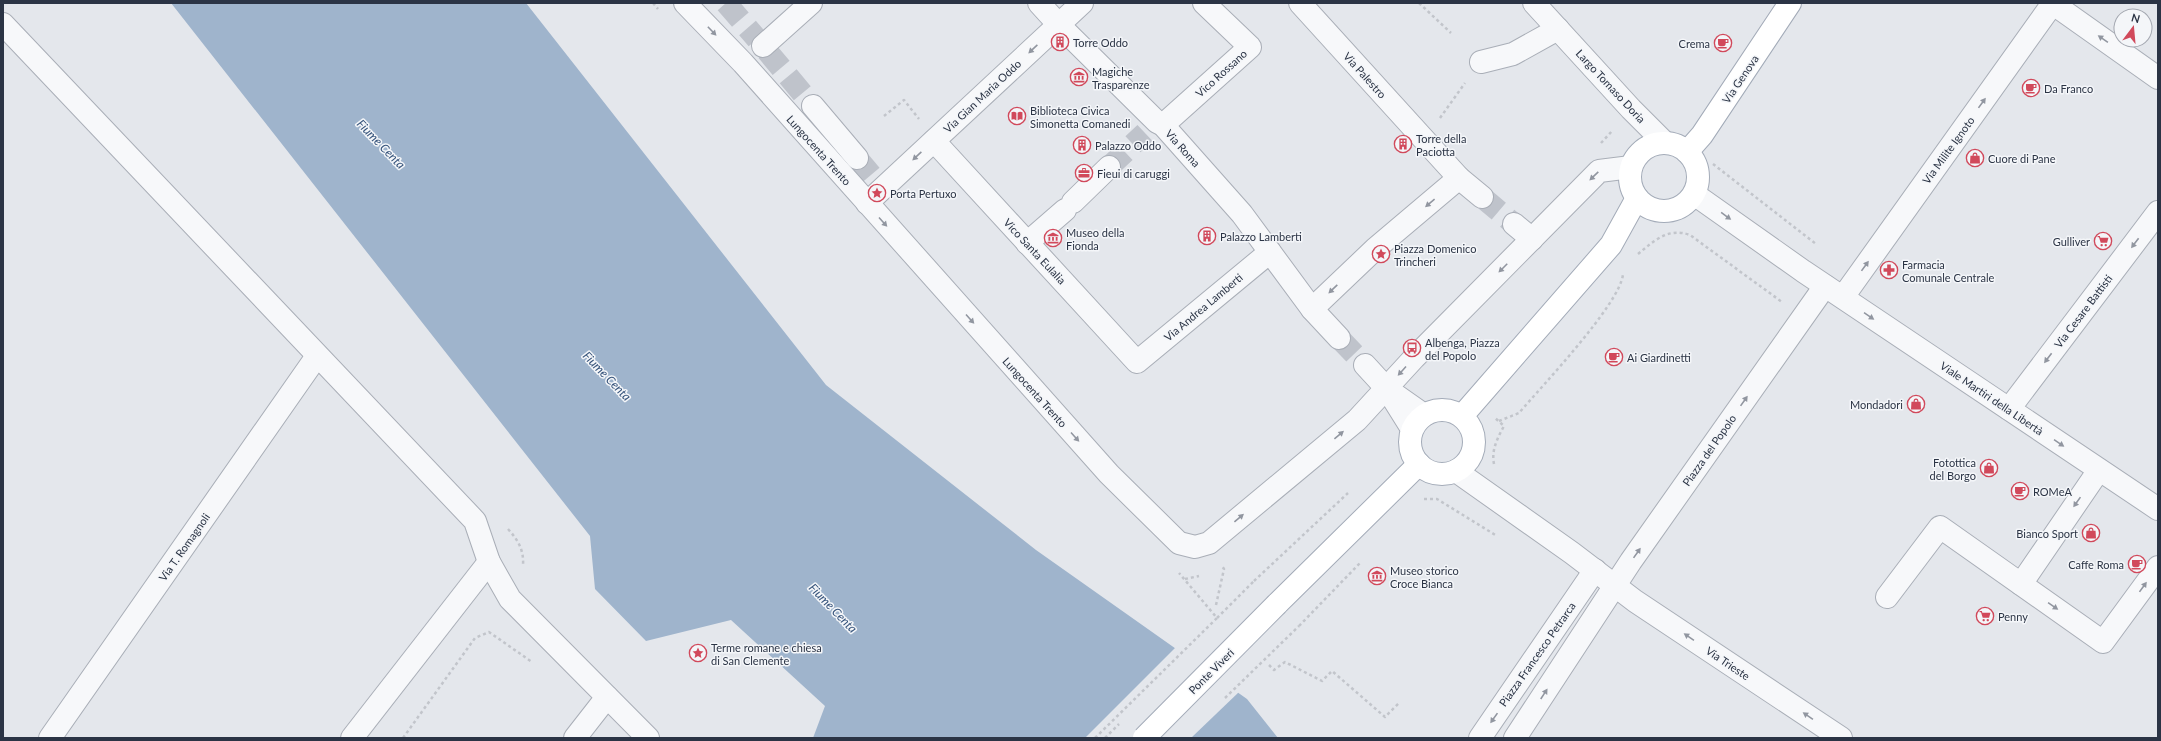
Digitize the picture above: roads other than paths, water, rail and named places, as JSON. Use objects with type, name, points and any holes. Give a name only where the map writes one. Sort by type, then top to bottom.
[{"type":"main road","name":"Via Genova","points":[[1687,152],[1702,135],[1790,3]]},
{"type":"main road","points":[[1665,143],[1677,145],[1687,152],[1694,161],[1698,172],[1698,183],[1694,194],[1684,205],[1663,212],[1649,208],[1637,198],[1630,181],[1631,167],[1634,160],[1644,149],[1650,145],[1665,143]]},
{"type":"main road","points":[[1469,408],[1471,426],[1475,438],[1473,452],[1466,464],[1456,471],[1444,474],[1434,473],[1418,464],[1410,446],[1418,422],[1432,411],[1469,408],[1611,245],[1637,198]]},
{"type":"main road","name":"Ponte Viveri","points":[[1144,738],[1418,464]]},
{"type":"street","name":"Lungocenta Trento","points":[[685,3],[743,64],[1108,474],[1179,543],[1195,547],[1209,543],[1357,420],[1414,358],[1599,171],[1631,167]]},
{"type":"street","points":[[763,45],[811,3]]},
{"type":"street","name":"Via Roma","points":[[1039,3],[1155,127],[1242,214],[1312,309]]},
{"type":"street","name":"Via Gian Maria Oddo","points":[[867,203],[880,185],[935,140],[1082,3]]},
{"type":"street","name":"Vico Rossano","points":[[1155,127],[1250,47],[1204,3]]},
{"type":"street","name":"Via Palestro","points":[[1300,3],[1460,178]]},
{"type":"street","name":"Largo Tomaso Doria","points":[[1534,3],[1631,109],[1665,143]]},
{"type":"street","points":[[2053,3],[2158,78]]},
{"type":"street","name":"Via Milite Ignoto","points":[[1834,292],[2053,3]]},
{"type":"street","points":[[3,24],[475,521],[489,562],[510,598],[648,738]]},
{"type":"street","points":[[1481,62],[1513,54],[1558,29]]},
{"type":"street","points":[[813,106],[857,158]]},
{"type":"street","name":"Vico Santa Eulalia","points":[[935,140],[1027,243],[1137,362]]},
{"type":"street","points":[[1027,243],[1109,168]]},
{"type":"street","points":[[1339,338],[1312,309],[1375,249],[1460,178],[1482,197]]},
{"type":"street","points":[[1694,194],[1834,292]]},
{"type":"street","name":"Via Cesare Battisti","points":[[2009,409],[2158,212]]},
{"type":"street","points":[[1514,224],[1532,239]]},
{"type":"street","name":"Via Andrea Lamberti","points":[[1137,362],[1270,252]]},
{"type":"street","name":"Viale Martiri della Libertà","points":[[1834,292],[2158,509]]},
{"type":"street","name":"Piazza del Popolo","points":[[1515,738],[1615,586],[1834,292]]},
{"type":"street","name":"Via T. Romagnoli","points":[[50,738],[317,356]]},
{"type":"street","points":[[1365,365],[1418,422]]},
{"type":"street","points":[[2021,584],[2099,470]]},
{"type":"street","points":[[1456,471],[1595,570],[1615,586]]},
{"type":"street","points":[[1887,597],[1940,527],[2103,642],[2158,567]]},
{"type":"street","points":[[352,738],[489,562]]},
{"type":"street","name":"Piazza Francesco Petrarca","points":[[1480,738],[1595,570]]},
{"type":"street","name":"Via Trieste","points":[[1615,586],[1635,601],[1841,738]]},
{"type":"street","points":[[575,738],[607,697]]},
{"type":"water","name":"Fiume Centa","points":[[171,3],[526,3],[826,385],[1036,550],[1247,699],[1278,738],[813,738],[825,706],[731,620],[646,641],[595,589],[590,536]]},
{"type":"tunnel","points":[[726,3],[757,39]]},
{"type":"tunnel","points":[[767,51],[813,106]]},
{"type":"tunnel","points":[[1109,167],[1145,133]]},
{"type":"tunnel","points":[[857,158],[877,182]]},
{"type":"tunnel","points":[[1482,197],[1514,224]]},
{"type":"tunnel","points":[[1339,338],[1365,365]]},
{"type":"place","name":"Torre Oddo","points":[[1060,42]]},
{"type":"place","name":"Crema","points":[[1723,43]]},
{"type":"place","name":"Magiche Trasparenze","points":[[1079,77]]},
{"type":"place","name":"Da Franco","points":[[2031,88]]},
{"type":"place","name":"Biblioteca Civica Simonetta Comanedi","points":[[1017,116]]},
{"type":"place","name":"Torre della Paciotta","points":[[1403,144]]},
{"type":"place","name":"Palazzo Oddo","points":[[1082,145]]},
{"type":"place","name":"Cuore di Pane","points":[[1975,158]]},
{"type":"place","name":"Fieui di caruggi","points":[[1084,173]]},
{"type":"place","name":"Porta Pertuxo","points":[[877,193]]},
{"type":"place","name":"Palazzo Lamberti","points":[[1207,236]]},
{"type":"place","name":"Museo della Fionda","points":[[1053,238]]},
{"type":"place","name":"Gulliver","points":[[2103,241]]},
{"type":"place","name":"Piazza Domenico Trincheri","points":[[1381,254]]},
{"type":"place","name":"Farmacia Comunale Centrale","points":[[1889,270]]},
{"type":"place","name":"Albenga, Piazza del Popolo","points":[[1412,348]]},
{"type":"place","name":"Ai Giardinetti","points":[[1614,357]]},
{"type":"place","name":"Mondadori","points":[[1916,404]]},
{"type":"place","name":"Fotottica del Borgo","points":[[1989,468]]},
{"type":"place","name":"ROMeA","points":[[2020,491]]},
{"type":"place","name":"Bianco Sport","points":[[2091,533]]},
{"type":"place","name":"Caffe Roma","points":[[2137,564]]},
{"type":"place","name":"Museo storico Croce Bianca","points":[[1377,576]]},
{"type":"place","name":"Penny","points":[[1985,616]]},
{"type":"place","name":"Terme romane e chiesa di San Clemente","points":[[698,653]]}]
